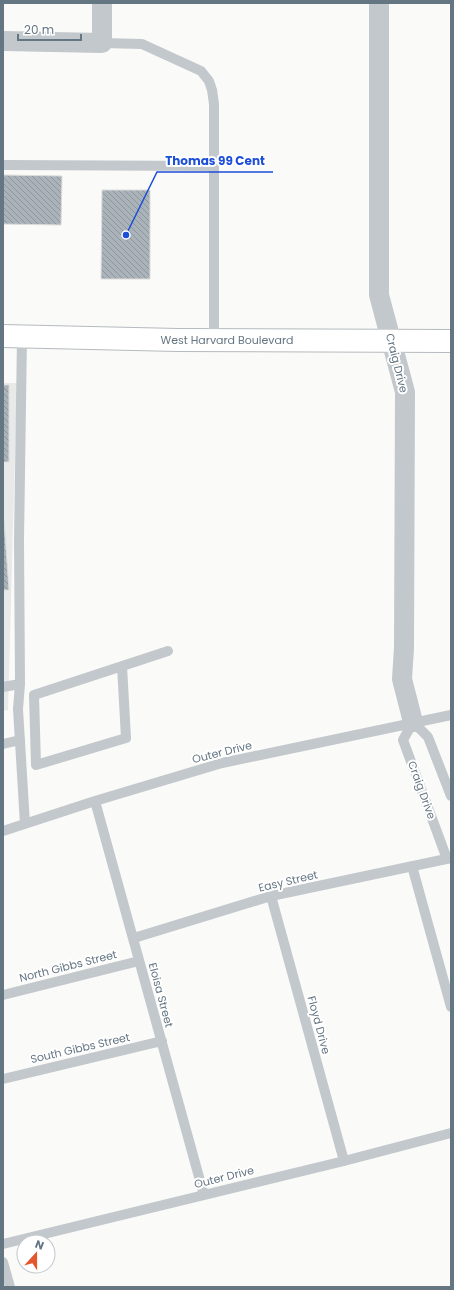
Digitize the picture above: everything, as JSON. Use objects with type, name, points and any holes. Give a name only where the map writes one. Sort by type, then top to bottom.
[{"type":"main road","name":"West Harvard Boulevard","points":[[13,336],[451,341]]},
{"type":"street","points":[[3,41],[102,43],[102,3]]},
{"type":"street","name":"Craig Drive","points":[[379,3],[379,296],[405,392],[404,648],[402,679],[414,722]]},
{"type":"lane","points":[[102,43],[142,44],[201,71],[209,81],[214,104],[214,339]]},
{"type":"lane","points":[[3,165],[213,166]]},
{"type":"lane","points":[[13,336],[19,541],[20,684],[18,709],[25,824]]},
{"type":"lane","points":[[122,666],[126,738],[36,764],[34,695],[122,666],[168,651]]},
{"type":"lane","points":[[3,686],[20,684]]},
{"type":"lane","name":"Outer Drive","points":[[3,831],[95,801],[222,763],[451,715]]},
{"type":"lane","name":"Craig Drive","points":[[449,858],[403,740],[414,722],[428,737],[451,796]]},
{"type":"lane","points":[[3,744],[20,740]]},
{"type":"lane","name":"Eloisa Street","points":[[95,801],[204,1195]]},
{"type":"lane","name":"Easy Street","points":[[134,938],[271,896],[449,858]]},
{"type":"lane","points":[[412,866],[451,1007]]},
{"type":"lane","name":"Floyd Drive","points":[[271,896],[344,1161]]},
{"type":"lane","name":"North Gibbs Street","points":[[3,995],[139,961]]},
{"type":"lane","name":"South Gibbs Street","points":[[3,1079],[162,1041]]},
{"type":"lane","name":"Outer Drive","points":[[3,1244],[344,1161],[451,1133]]},
{"type":"lane","points":[[3,1262],[10,1287]]},
{"type":"shaded area","points":[[3,383],[17,383],[8,710],[3,711]]},
{"type":"building","points":[[3,175],[62,176],[61,225],[3,224]]},
{"type":"building","points":[[102,190],[150,190],[150,279],[101,279]]},
{"type":"building","points":[[3,385],[9,385],[9,462],[3,462]]},
{"type":"building","points":[[4,521],[9,590],[3,590]]},
{"type":"place","name":"Thomas 99 Cent","points":[[126,235]]}]
